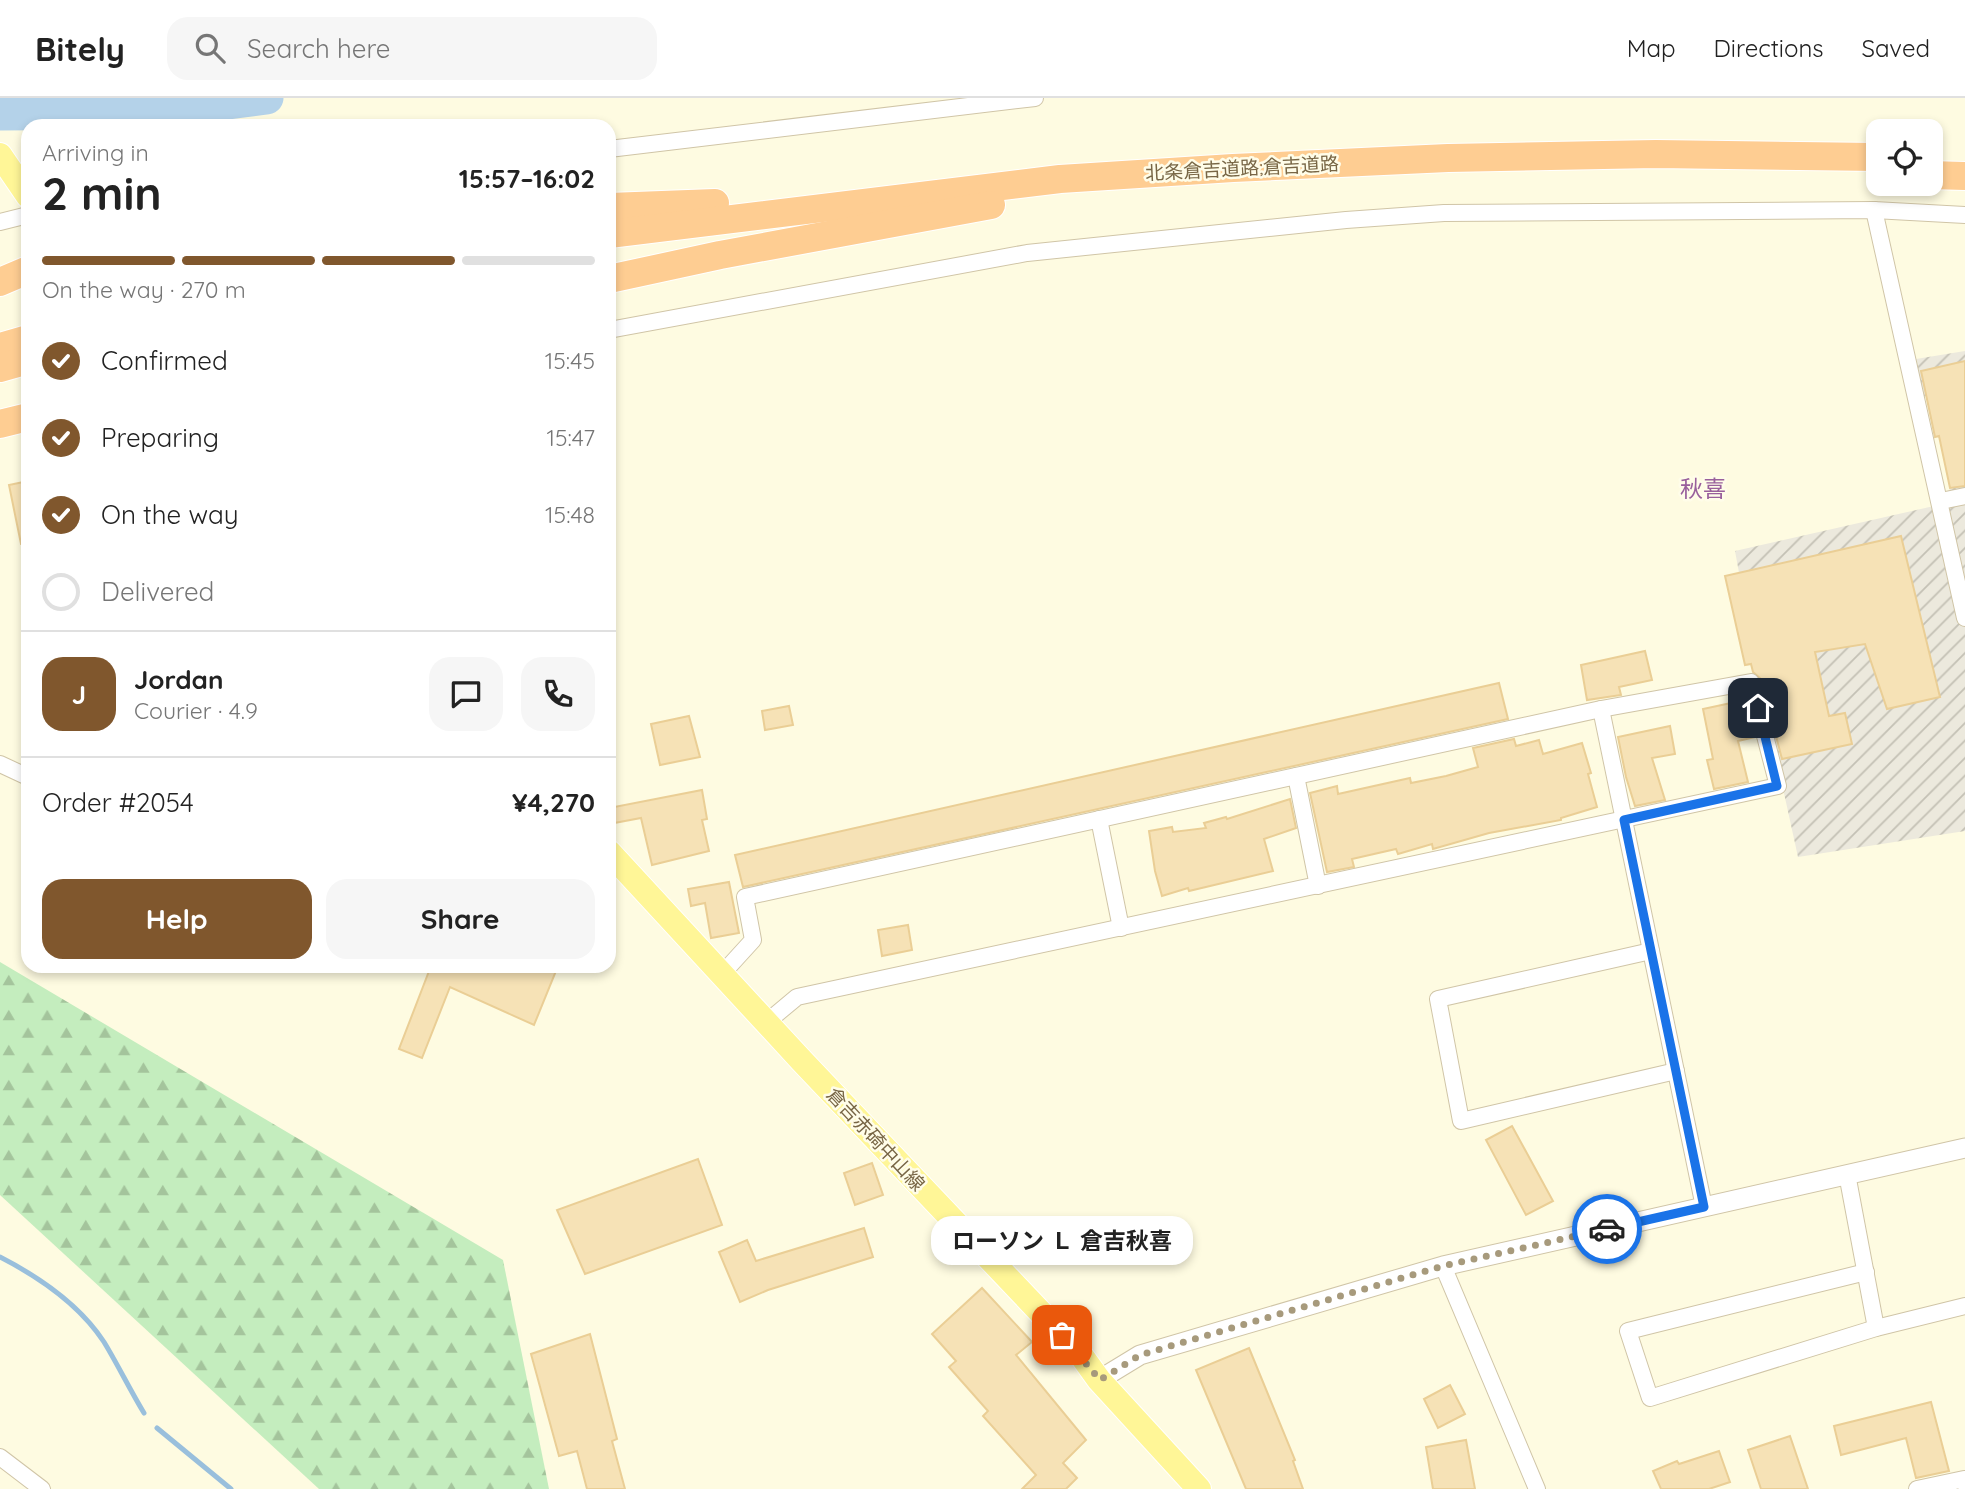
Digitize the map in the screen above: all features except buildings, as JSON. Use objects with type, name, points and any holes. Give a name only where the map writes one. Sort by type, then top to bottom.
[{"type":"highway","name":"北条倉吉道路;倉吉道路","points":[[616,233],[1060,179],[1220,168],[1656,154],[1866,157]]},
{"type":"highway","points":[[1943,158],[1965,159]]},
{"type":"highway","name":"北条倉吉道路;倉吉道路","points":[[616,249],[752,229],[991,205],[1234,186],[1463,175],[1654,170],[1866,174]]},
{"type":"highway","points":[[1943,175],[1965,176]]},
{"type":"highway","points":[[616,207],[890,198]]},
{"type":"highway","points":[[616,277],[720,255],[991,205]]},
{"type":"highway","points":[[0,282],[21,273]]},
{"type":"highway","points":[[0,347],[21,341]]},
{"type":"highway","points":[[0,368],[21,362]]},
{"type":"highway","points":[[0,424],[21,419]]},
{"type":"main road","points":[[0,155],[21,194]]},
{"type":"main road","name":"倉吉赤碕中山線","points":[[616,860],[1081,1355],[1100,1380],[1199,1489]]},
{"type":"street","points":[[616,148],[1035,98]]},
{"type":"street","points":[[0,212],[21,207]]},
{"type":"street","points":[[0,222],[21,209]]},
{"type":"street","points":[[1874,210],[1965,618]]},
{"type":"street","points":[[616,329],[1027,253],[1346,220],[1444,213],[1874,210],[1965,215]]},
{"type":"street","points":[[1941,501],[1965,496]]},
{"type":"street","points":[[722,974],[753,940],[745,897],[1601,709],[1751,682],[1777,786],[797,996],[766,1022]]},
{"type":"street","points":[[1601,709],[1704,1207]]},
{"type":"street","points":[[0,764],[21,774]]},
{"type":"street","points":[[1296,776],[1318,886]]},
{"type":"street","points":[[1099,819],[1121,928]]},
{"type":"street","points":[[1651,951],[1438,999],[1461,1121],[1675,1071]]},
{"type":"street","points":[[1100,1380],[1140,1355],[1443,1266],[1965,1147]]},
{"type":"street","points":[[1847,1174],[1876,1328]]},
{"type":"street","points":[[1443,1266],[1537,1489]]},
{"type":"street","points":[[1866,1272],[1628,1331],[1650,1398],[1876,1328],[1965,1306]]},
{"type":"street","points":[[0,1457],[41,1489]]},
{"type":"street","points":[[1917,1489],[1964,1479],[1965,1484]]},
{"type":"shaded area","points":[[1965,351],[1965,831],[1798,857],[1757,670],[1735,551],[1934,506],[1950,489],[1930,395],[1923,397],[1916,359]]},
{"type":"green space","points":[[0,962],[503,1260],[549,1489],[319,1489],[0,1195]]},
{"type":"waterway","points":[[0,114],[150,113],[267,98]]},
{"type":"waterway","points":[[0,1257],[29,1273],[83,1316],[104,1342],[144,1413]]},
{"type":"waterway","points":[[157,1428],[231,1489]]},
{"type":"way so far","points":[[1062,1335],[1100,1380],[1140,1355],[1443,1266],[1607,1229]]},
{"type":"place","name":"ローソン Ｌ 倉吉秋喜","points":[[1062,1335]]},
{"type":"district","name":"秋喜","points":[[1703,488]]},
{"type":"route","points":[[1607,1229],[1704,1207],[1624,820],[1777,786],[1758,708]]}]
